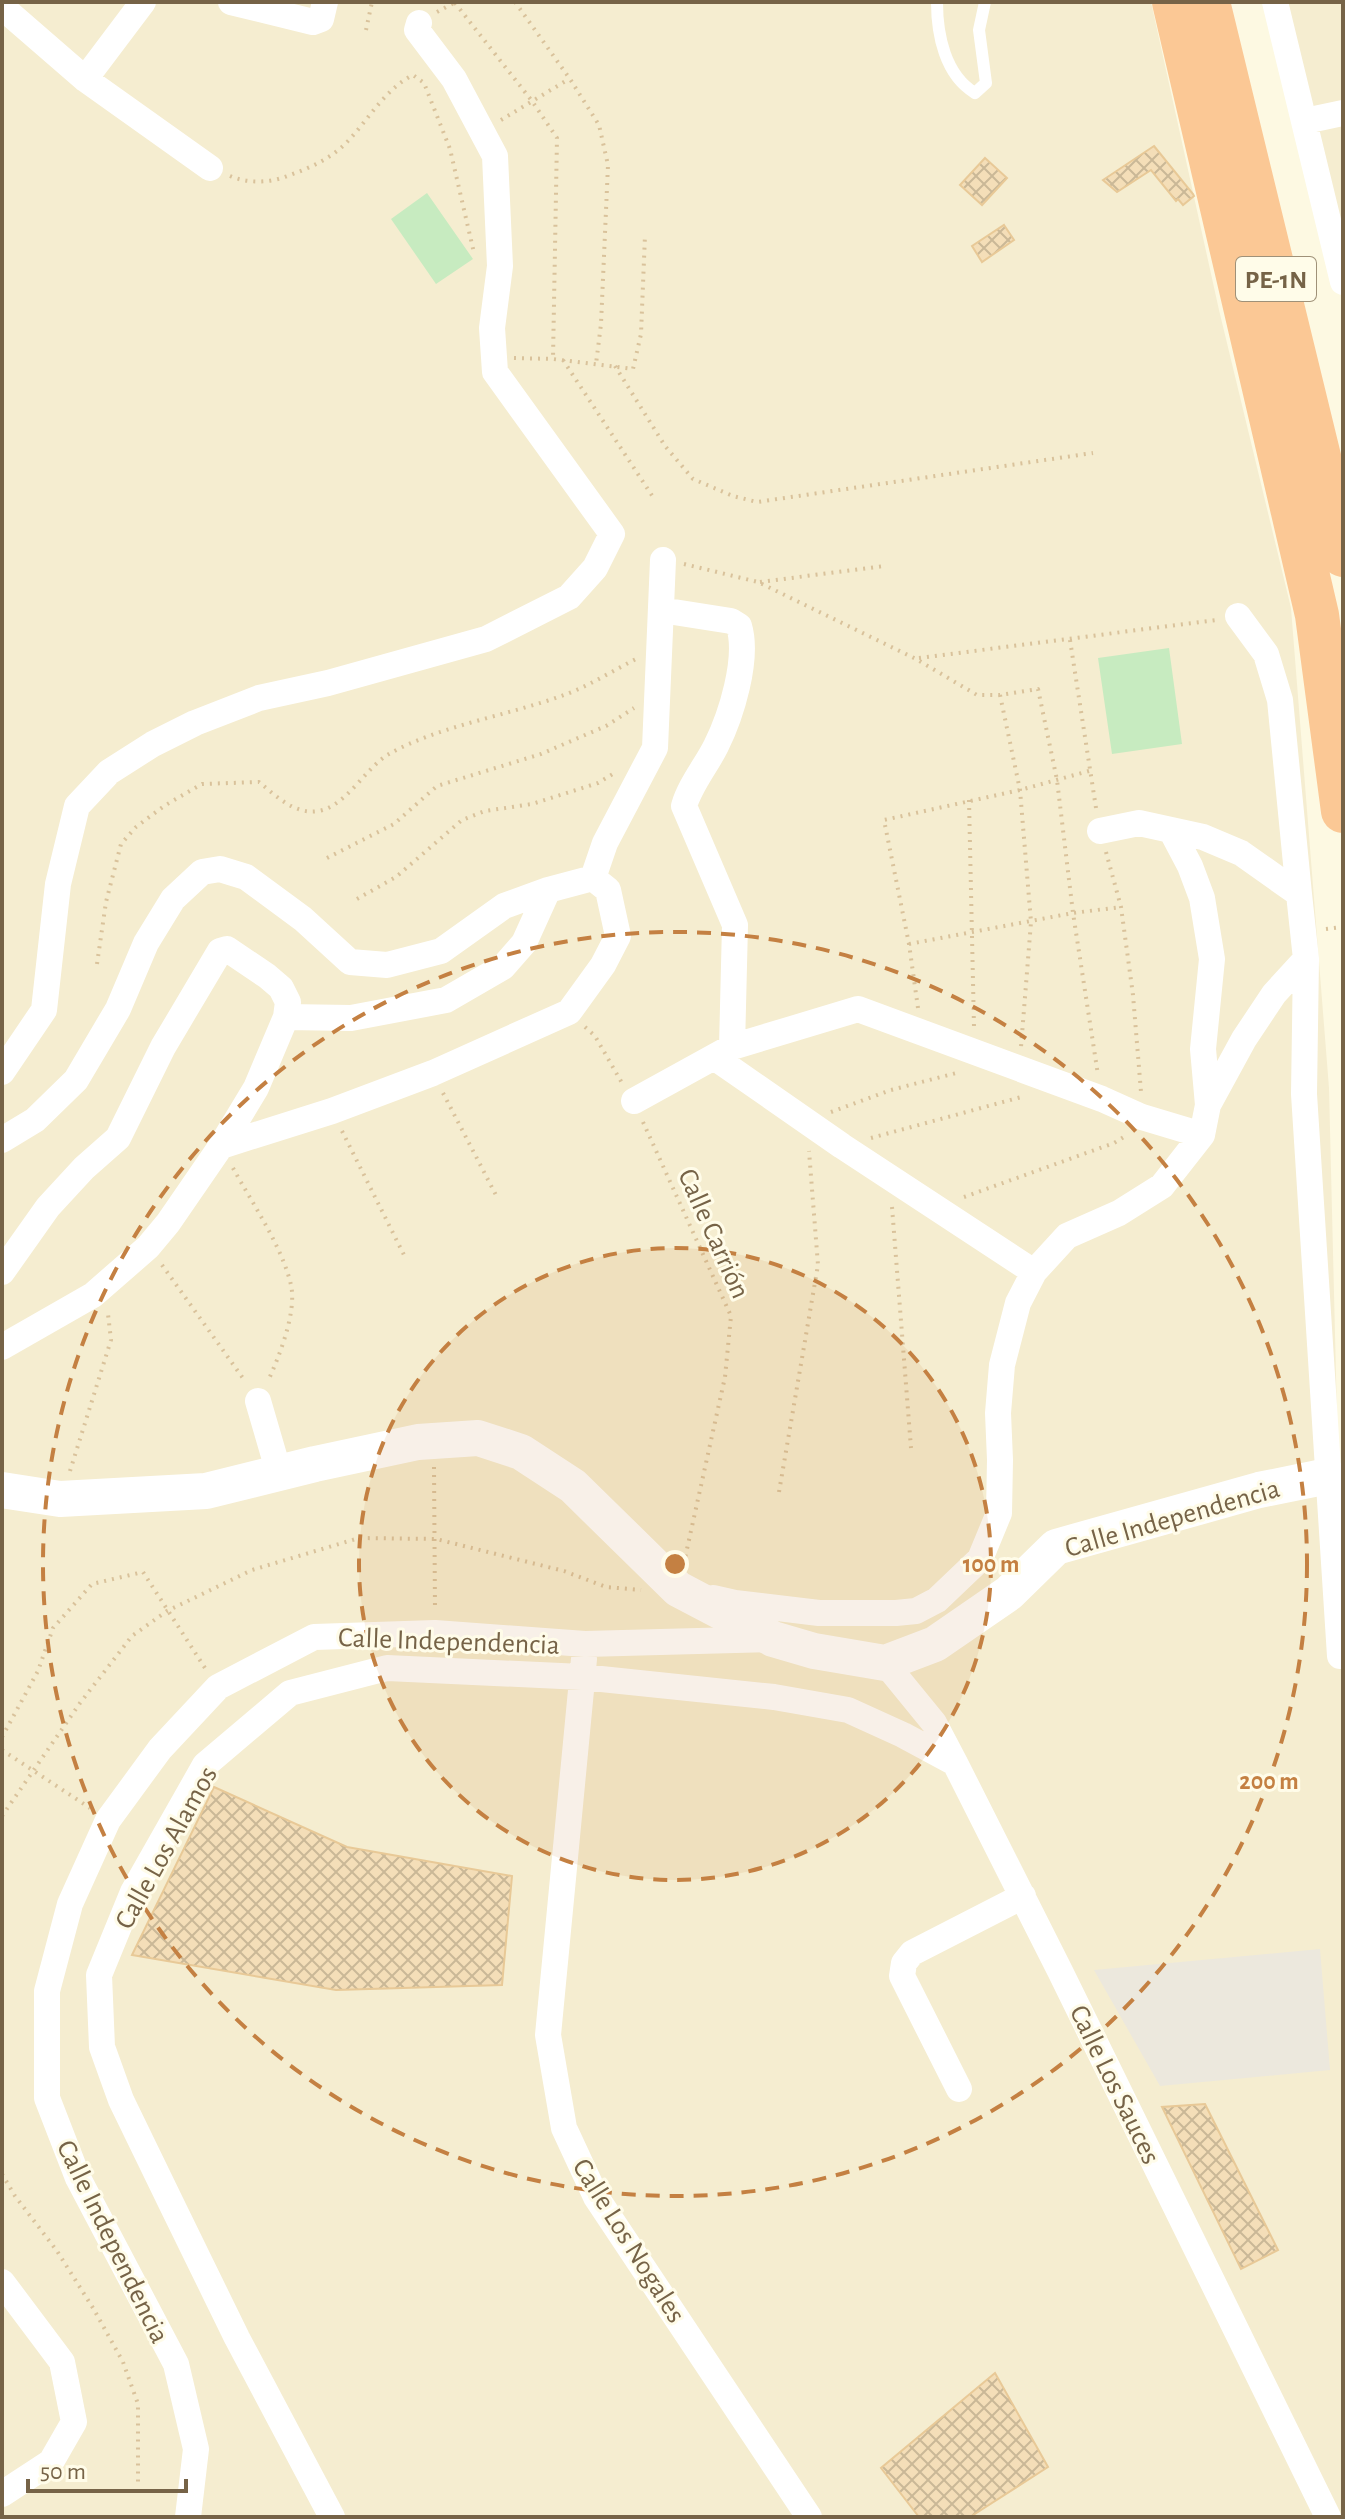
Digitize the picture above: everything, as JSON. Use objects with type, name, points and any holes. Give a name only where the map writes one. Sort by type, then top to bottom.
[{"type":"highway","name":"PE-1N","points":[[1174,2],[1317,615],[1343,811]]},
{"type":"highway","name":"PE-1N","points":[[1208,2],[1343,555]]},
{"type":"street","points":[[85,79],[143,2]]},
{"type":"street","points":[[231,2],[313,22],[321,19],[325,2]]},
{"type":"street","points":[[1275,2],[1343,282]]},
{"type":"street","points":[[2,7],[85,79],[210,168]]},
{"type":"street","points":[[2,1072],[44,1010],[58,884],[77,806],[109,772],[153,744],[195,723],[259,698],[328,683],[486,639],[569,597],[595,568],[612,534],[495,372],[492,328],[500,266],[495,156],[454,79],[417,30],[419,23]]},
{"type":"street","points":[[1305,121],[1343,113]]},
{"type":"street","points":[[593,878],[605,843],[655,748],[663,560]]},
{"type":"street","points":[[661,610],[731,621],[739,626],[741,634],[733,703],[717,745],[684,806],[735,925],[723,1052]]},
{"type":"street","points":[[1238,616],[1266,654],[1280,700],[1306,959],[1304,1094],[1340,1656]]},
{"type":"street","points":[[1100,831],[1139,823],[1203,837],[1241,853],[1299,894]]},
{"type":"street","points":[[678,1589],[735,1603],[819,1613],[916,1611],[937,1600],[980,1559],[999,1513],[998,1413],[1002,1365],[1018,1303],[1034,1272],[1067,1236],[1119,1213],[1162,1186],[1202,1135],[1208,1105],[1203,1049],[1212,959],[1202,898],[1171,830]]},
{"type":"street","points":[[2,1140],[35,1120],[76,1080],[118,1009],[146,943],[173,899],[202,872],[220,869],[246,877],[303,919],[350,962],[387,965],[441,951],[504,906],[593,878]]},
{"type":"street","points":[[221,1146],[332,1111],[433,1073],[569,1012],[603,965],[618,936],[608,890],[593,878]]},
{"type":"street","points":[[286,1017],[351,1018],[446,1000],[503,967],[524,943],[548,890]]},
{"type":"street","points":[[2,1272],[48,1207],[84,1168],[118,1138],[163,1047],[220,951],[227,949],[281,988],[288,1002],[286,1017],[256,1088],[168,1223],[148,1247],[104,1287],[2,1347]]},
{"type":"street","points":[[1208,1105],[1251,1028],[1274,994],[1306,959]]},
{"type":"street","points":[[634,1101],[723,1052],[858,1009],[1102,1099],[1142,1117],[1202,1135]]},
{"type":"street","points":[[723,1052],[806,1121],[1034,1272]]},
{"type":"street","points":[[258,1401],[279,1473]]},
{"type":"street","points":[[2,1490],[60,1499],[206,1491],[403,1445],[478,1438],[521,1452],[573,1486],[678,1589],[773,1639]]},
{"type":"street","name":"Calle Independencia","points":[[188,2517],[196,2449],[176,2364],[78,2178],[47,2098],[47,1991],[70,1904],[108,1820],[160,1749],[218,1687],[314,1637],[435,1633],[585,1644],[773,1639],[814,1651],[885,1663],[935,1644],[1009,1593],[1056,1547],[1259,1490],[1328,1476]]},
{"type":"street","name":"Calle Los Nogales","points":[[585,1644],[548,2035],[564,2128],[596,2197],[809,2517]]},
{"type":"street","name":"Calle Los Sauces","points":[[885,1663],[934,1723],[955,1763],[1328,2517]]},
{"type":"street","name":"Calle Los Alamos","points":[[332,2517],[237,2338],[121,2100],[102,2047],[99,1975],[133,1892],[205,1765],[290,1693],[387,1668],[582,1677],[774,1697],[848,1710],[955,1763]]},
{"type":"street","points":[[959,2089],[902,1976],[904,1963],[912,1953],[1023,1896]]},
{"type":"street","points":[[2,2282],[62,2362],[74,2422],[51,2462],[2,2494]]},
{"type":"lane","points":[[937,2],[937,23],[949,65],[961,84],[975,93],[986,83],[979,30],[985,2]]},
{"type":"path","points":[[366,30],[372,2]]},
{"type":"path","points":[[515,2],[599,125],[608,165],[601,324],[596,364]]},
{"type":"path","points":[[455,3],[557,138],[553,359]]},
{"type":"path","points":[[210,168],[243,182],[278,180],[318,165],[347,143],[398,82],[413,75],[424,83],[450,149],[474,253]]},
{"type":"path","points":[[482,132],[570,79]]},
{"type":"path","points":[[494,358],[553,359],[633,369],[641,334],[645,235]]},
{"type":"path","points":[[563,360],[653,497]]},
{"type":"path","points":[[615,366],[665,446],[693,479],[733,496],[757,502],[1093,453]]},
{"type":"path","points":[[663,560],[758,582],[916,659],[977,695],[1038,689],[1057,780],[1073,913],[1102,1099]]},
{"type":"path","points":[[758,582],[884,566]]},
{"type":"path","points":[[916,659],[1238,616]]},
{"type":"path","points":[[936,1208],[1114,1143],[1136,1129],[1142,1117],[1133,995],[1121,907],[1100,831],[1070,640]]},
{"type":"path","points":[[97,964],[106,902],[121,844],[136,827],[164,806],[202,784],[259,782],[285,803],[303,810],[320,811],[336,804],[387,755],[427,738],[566,694],[659,647]]},
{"type":"path","points":[[327,858],[394,824],[437,786],[554,749],[606,726],[658,692]]},
{"type":"path","points":[[997,1061],[1031,922],[1020,790],[1000,695]]},
{"type":"path","points":[[357,899],[396,877],[462,820],[485,811],[532,804],[598,783],[655,748]]},
{"type":"path","points":[[922,1033],[909,944],[884,820],[1020,790],[1089,771]]},
{"type":"path","points":[[969,800],[971,933],[997,1061]]},
{"type":"path","points":[[909,944],[1121,907]]},
{"type":"path","points":[[1320,930],[1343,927]]},
{"type":"path","name":"Calle Carrión","points":[[569,1012],[595,1036],[634,1101],[731,1316],[725,1377],[678,1589]]},
{"type":"path","points":[[779,1492],[818,1265],[806,1121],[891,1090],[997,1061]]},
{"type":"path","points":[[433,1073],[498,1199]]},
{"type":"path","points":[[842,1146],[961,1115],[1061,1084]]},
{"type":"path","points":[[332,1111],[404,1255]]},
{"type":"path","points":[[221,1146],[278,1252],[292,1287],[289,1317],[277,1361],[258,1401]]},
{"type":"path","points":[[890,1177],[911,1448]]},
{"type":"path","points":[[148,1247],[258,1401]]},
{"type":"path","points":[[60,1499],[111,1340],[104,1287]]},
{"type":"path","points":[[433,1441],[435,1633]]},
{"type":"path","points":[[2,1816],[80,1703],[132,1636],[167,1611],[252,1570],[359,1538],[436,1539],[564,1571],[606,1587],[635,1591],[678,1589]]},
{"type":"path","points":[[2,1737],[38,1671],[53,1628],[92,1584],[143,1572],[218,1687]]},
{"type":"path","points":[[2,1750],[108,1820]]},
{"type":"path","points":[[2,2174],[57,2251],[123,2362],[138,2404],[138,2484]]},
{"type":"shaded area","points":[[2,2],[1151,2],[1219,310],[1291,608],[1329,1088],[1343,1662],[1343,2517],[2,2517]]},
{"type":"shaded area","points":[[1288,2],[1343,2],[1343,247]]},
{"type":"shaded area","points":[[1320,1949],[1330,2070],[1160,2086],[1094,1970]]},
{"type":"green space","points":[[427,193],[473,259],[436,284],[391,219]]},
{"type":"green space","points":[[1169,648],[1182,744],[1112,754],[1098,658]]},
{"type":"building","points":[[1154,146],[1194,196],[1183,205],[1178,199],[1176,201],[1151,170],[1117,192],[1103,180]]},
{"type":"building","points":[[985,158],[1007,178],[982,205],[960,185]]},
{"type":"building","points":[[1004,225],[1014,240],[982,262],[972,246]]},
{"type":"building","points":[[214,1787],[347,1847],[512,1876],[502,1985],[336,1990],[132,1955]]},
{"type":"building","points":[[1205,2104],[1278,2250],[1241,2269],[1162,2107]]},
{"type":"building","points":[[995,2373],[1048,2467],[970,2517],[919,2517],[881,2468]]}]
